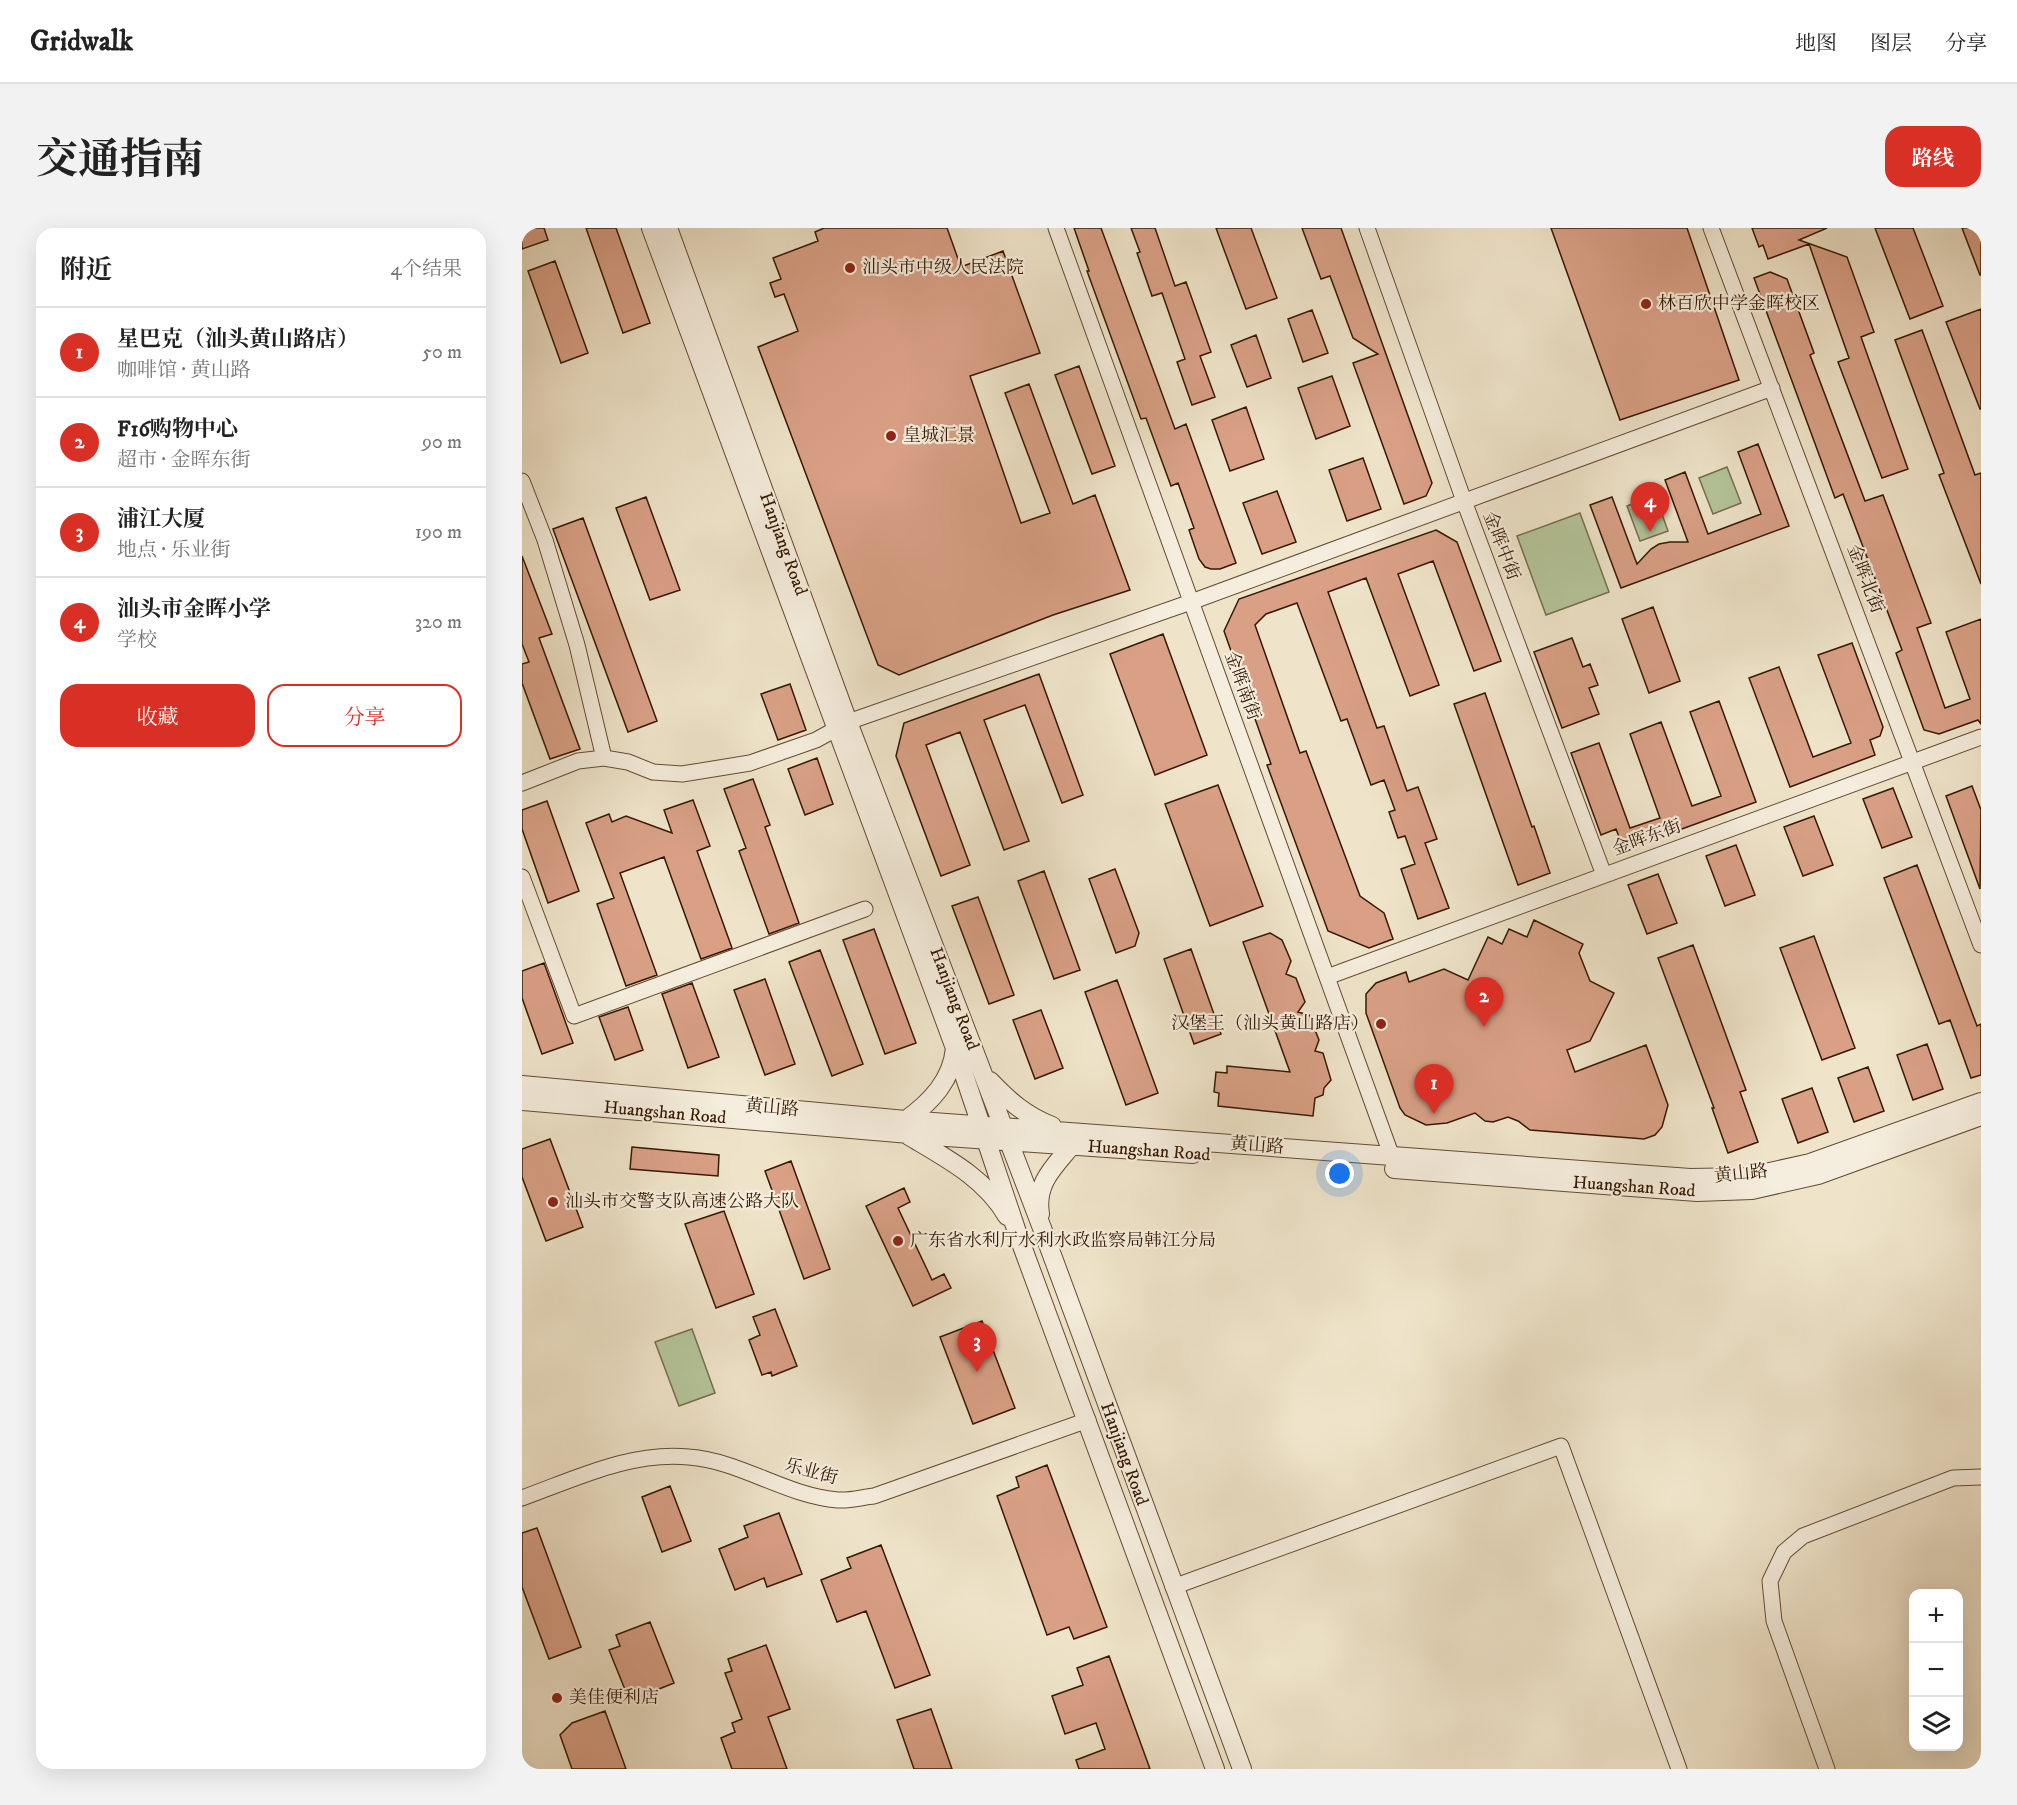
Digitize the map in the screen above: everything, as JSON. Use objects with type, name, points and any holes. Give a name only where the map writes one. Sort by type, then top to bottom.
[{"type":"street","name":"Hanjiang Road","points":[[651,228],[842,725],[1007,1134],[1242,1769]]},
{"type":"street","name":"Hanjiang Road","points":[[668,228],[955,1048],[1018,1235],[1215,1769]]},
{"type":"street","name":"金晖南街","points":[[1056,228],[1392,1157]]},
{"type":"street","name":"金晖中街","points":[[1367,228],[1464,501],[1604,875]]},
{"type":"street","name":"金晖北街","points":[[1711,228],[1981,945]]},
{"type":"street","points":[[522,783],[578,761],[604,758],[628,762],[653,772],[682,774],[750,763],[816,740],[842,725],[1191,602],[1772,388]]},
{"type":"street","points":[[522,481],[545,540],[577,645],[604,758]]},
{"type":"street","name":"金晖东街","points":[[1327,977],[1981,737]]},
{"type":"street","points":[[522,877],[574,1016],[865,909]]},
{"type":"street","points":[[955,1048],[954,1063],[942,1085],[905,1127],[960,1166],[986,1189],[999,1204],[1018,1235]]},
{"type":"street","points":[[982,1072],[1010,1103],[1068,1138],[1043,1182],[1038,1201],[1042,1228]]},
{"type":"street","name":"黄山路","points":[[522,1085],[905,1127]]},
{"type":"street","name":"Huangshan Road","points":[[522,1101],[1068,1138],[1697,1192],[1752,1190],[1818,1176],[1981,1116]]},
{"type":"street","name":"黄山路","points":[[1068,1138],[1392,1157],[1690,1178],[1747,1177],[1810,1163],[1981,1102]]},
{"type":"street","name":"乐业街","points":[[522,1498],[613,1465],[655,1457],[690,1457],[724,1465],[807,1494],[839,1500],[874,1496],[1088,1420]]},
{"type":"street","points":[[1173,1587],[1561,1446],[1679,1769]]},
{"type":"street","points":[[1827,1769],[1774,1621],[1770,1581],[1784,1552],[1803,1536],[1953,1478],[1981,1477]]},
{"type":"green space","points":[[1727,467],[1741,503],[1713,514],[1699,478]]},
{"type":"green space","points":[[1655,495],[1668,531],[1640,541],[1627,506]]},
{"type":"green space","points":[[1580,513],[1609,592],[1546,615],[1517,536]]},
{"type":"green space","points":[[692,1329],[715,1393],[679,1406],[655,1342]]},
{"type":"building","points":[[522,228],[544,228],[548,240],[522,249]]},
{"type":"building","points":[[586,228],[616,228],[650,323],[623,333]]},
{"type":"building","name":"皇城汇景","points":[[824,228],[947,228],[961,267],[1003,251],[1040,353],[970,376],[1021,523],[1050,513],[1005,393],[1029,384],[1073,504],[1095,495],[1130,590],[1053,615],[899,675],[878,665],[758,347],[798,331],[784,294],[775,297],[770,283],[781,279],[773,258],[818,241],[815,232]]},
{"type":"building","points":[[1074,228],[1101,228],[1175,429],[1186,424],[1236,563],[1220,569],[1211,569],[1205,567],[1199,559],[1189,530],[1194,528],[1178,483],[1171,486],[1146,418],[1141,419],[1087,271],[1089,271]]},
{"type":"building","points":[[1131,228],[1155,228],[1175,286],[1186,282],[1211,352],[1200,356],[1215,397],[1192,405],[1177,362],[1185,359],[1162,293],[1152,296]]},
{"type":"building","points":[[1216,228],[1251,228],[1277,298],[1246,309]]},
{"type":"building","points":[[1302,228],[1341,228],[1432,483],[1426,496],[1404,504],[1353,363],[1378,354],[1353,338],[1330,276],[1321,279]]},
{"type":"building","name":"林百欣中学金晖校区","points":[[1551,228],[1687,228],[1739,380],[1620,420]]},
{"type":"building","points":[[1752,228],[1827,228],[1799,240],[1847,257],[1874,332],[1861,337],[1908,469],[1882,478],[1838,362],[1849,358],[1809,244],[1768,259],[1763,245],[1759,247]]},
{"type":"building","points":[[1875,228],[1913,228],[1943,306],[1910,319]]},
{"type":"building","points":[[1962,228],[1981,228],[1981,275],[1980,275]]},
{"type":"building","points":[[555,261],[588,353],[561,363],[528,271]]},
{"type":"building","points":[[1770,272],[1787,279],[1814,353],[1810,355],[1865,501],[1883,495],[1931,623],[1917,628],[1945,708],[1970,699],[1946,632],[1981,619],[1981,724],[1978,720],[1939,734],[1924,730],[1896,653],[1902,650],[1843,494],[1835,498],[1754,278]]},
{"type":"building","points":[[1981,309],[1981,409],[1980,409],[1946,322]]},
{"type":"building","points":[[1312,310],[1328,353],[1303,362],[1288,319]]},
{"type":"building","points":[[1922,330],[1975,475],[1981,473],[1981,584],[1939,475],[1944,473],[1895,340]]},
{"type":"building","points":[[1256,335],[1271,378],[1247,387],[1231,345]]},
{"type":"building","points":[[1079,366],[1115,466],[1092,474],[1055,375]]},
{"type":"building","points":[[1332,376],[1350,426],[1316,439],[1298,388]]},
{"type":"building","points":[[1246,407],[1264,459],[1230,471],[1212,420]]},
{"type":"building","points":[[1758,444],[1789,526],[1621,588],[1590,505],[1612,497],[1637,564],[1659,544],[1688,542],[1665,480],[1685,472],[1708,534],[1761,514],[1738,452]]},
{"type":"building","points":[[1363,458],[1381,509],[1347,521],[1329,470]]},
{"type":"building","points":[[1277,491],[1296,542],[1262,554],[1243,503]]},
{"type":"building","points":[[646,497],[680,590],[650,600],[616,508]]},
{"type":"building","points":[[583,518],[657,721],[628,732],[553,529]]},
{"type":"building","points":[[1436,530],[1457,542],[1501,661],[1474,671],[1433,561],[1398,574],[1439,685],[1410,696],[1366,578],[1328,592],[1377,728],[1384,726],[1407,791],[1418,787],[1437,839],[1425,843],[1449,908],[1418,919],[1401,869],[1415,864],[1405,836],[1398,838],[1389,812],[1395,810],[1384,780],[1371,785],[1347,719],[1341,721],[1297,603],[1266,614],[1255,625],[1300,753],[1306,751],[1360,896],[1384,913],[1393,939],[1369,948],[1328,931],[1267,765],[1271,764],[1224,631],[1239,599]]},
{"type":"building","points":[[522,556],[552,634],[539,638],[580,749],[550,759],[522,683],[522,664],[529,662],[522,644]]},
{"type":"building","points":[[1653,607],[1680,681],[1649,693],[1622,619]]},
{"type":"building","points":[[1163,634],[1207,755],[1155,775],[1110,654]]},
{"type":"building","points":[[1572,638],[1583,667],[1590,664],[1598,685],[1589,688],[1599,714],[1562,728],[1534,652]]},
{"type":"building","points":[[1852,643],[1883,727],[1880,736],[1870,740],[1875,755],[1790,787],[1749,678],[1779,667],[1813,757],[1851,743],[1818,655]]},
{"type":"building","points":[[1039,674],[1083,795],[1062,803],[1025,705],[984,720],[1029,841],[1004,850],[960,732],[926,745],[970,865],[941,876],[896,756],[904,723]]},
{"type":"building","points":[[790,684],[806,730],[778,740],[761,694]]},
{"type":"building","points":[[1485,693],[1550,873],[1518,885],[1454,704]]},
{"type":"building","points":[[1719,701],[1756,802],[1624,850],[1616,829],[1601,835],[1571,753],[1599,743],[1630,828],[1660,818],[1630,734],[1661,722],[1692,806],[1721,796],[1690,712]]},
{"type":"building","points":[[817,758],[833,804],[805,815],[788,769]]},
{"type":"building","points":[[753,779],[770,825],[765,827],[799,923],[769,934],[739,851],[746,848],[724,789]]},
{"type":"building","points":[[1218,785],[1263,906],[1210,926],[1165,804]]},
{"type":"building","points":[[1972,786],[1981,810],[1980,889],[1946,796]]},
{"type":"building","points":[[1893,788],[1912,837],[1882,848],[1863,799]]},
{"type":"building","points":[[693,800],[710,846],[697,851],[732,948],[701,959],[664,857],[620,873],[657,975],[626,986],[597,904],[614,898],[586,823],[609,814],[612,822],[626,816],[672,833],[664,810]]},
{"type":"building","points":[[547,801],[579,891],[548,903],[522,829],[522,810]]},
{"type":"building","points":[[1814,816],[1833,865],[1803,876],[1784,827]]},
{"type":"building","points":[[1736,845],[1755,895],[1725,906],[1706,856]]},
{"type":"building","points":[[1917,865],[1977,1026],[1981,1024],[1981,1075],[1971,1078],[1950,1020],[1939,1024],[1884,878]]},
{"type":"building","points":[[1115,869],[1139,933],[1135,946],[1116,953],[1089,879]]},
{"type":"building","points":[[1044,871],[1080,970],[1054,979],[1018,881]]},
{"type":"building","points":[[1658,874],[1677,923],[1647,934],[1628,885]]},
{"type":"building","points":[[978,897],[1014,995],[989,1004],[952,906]]},
{"type":"building","points":[[1534,920],[1583,944],[1579,953],[1590,981],[1614,993],[1590,1041],[1567,1050],[1575,1072],[1646,1045],[1668,1105],[1662,1127],[1655,1135],[1644,1139],[1530,1130],[1508,1117],[1493,1122],[1485,1121],[1475,1113],[1447,1123],[1426,1125],[1405,1115],[1400,1108],[1366,1013],[1366,994],[1376,983],[1406,972],[1409,982],[1444,969],[1468,980],[1488,937],[1502,944],[1509,929],[1527,937]]},
{"type":"building","points":[[874,929],[916,1043],[885,1054],[843,940]]},
{"type":"building","points":[[1270,933],[1282,940],[1291,961],[1286,974],[1296,978],[1305,1002],[1298,1012],[1309,1015],[1319,1040],[1315,1051],[1323,1053],[1331,1080],[1324,1088],[1323,1095],[1315,1098],[1313,1116],[1218,1106],[1219,1093],[1214,1092],[1216,1072],[1227,1073],[1227,1066],[1290,1072],[1243,942]]},
{"type":"building","points":[[1814,936],[1855,1048],[1822,1060],[1780,948]]},
{"type":"building","points":[[1693,945],[1746,1090],[1740,1092],[1758,1142],[1728,1153],[1712,1108],[1714,1108],[1658,958]]},
{"type":"building","points":[[1191,949],[1221,1034],[1194,1044],[1164,959]]},
{"type":"building","points":[[820,950],[863,1064],[832,1076],[789,962]]},
{"type":"building","points":[[544,963],[573,1043],[542,1054],[522,998],[522,971]]},
{"type":"building","points":[[765,979],[795,1064],[765,1075],[734,990]]},
{"type":"building","points":[[1117,980],[1158,1093],[1126,1105],[1085,992]]},
{"type":"building","points":[[692,983],[719,1057],[688,1068],[662,994]]},
{"type":"building","points":[[628,1007],[643,1050],[615,1060],[599,1017]]},
{"type":"building","points":[[1041,1010],[1063,1068],[1035,1079],[1013,1020]]},
{"type":"building","points":[[1927,1044],[1943,1089],[1913,1100],[1897,1055]]},
{"type":"building","points":[[1868,1067],[1884,1111],[1854,1122],[1838,1078]]},
{"type":"building","points":[[1812,1088],[1828,1132],[1798,1143],[1782,1099]]},
{"type":"building","name":"汕头市交警支队高速公路大队","points":[[550,1139],[583,1227],[546,1241],[522,1177],[522,1149]]},
{"type":"building","points":[[632,1147],[719,1155],[718,1176],[630,1169]]},
{"type":"building","points":[[791,1161],[830,1269],[804,1279],[765,1171]]},
{"type":"building","name":"广东省水利厅水利水政监察局韩江分局","points":[[904,1188],[910,1202],[898,1208],[932,1280],[944,1274],[951,1288],[913,1306],[866,1206]]},
{"type":"building","points":[[724,1211],[754,1294],[716,1308],[685,1224]]},
{"type":"building","points":[[775,1309],[797,1366],[772,1376],[771,1372],[762,1375],[749,1340],[760,1335],[753,1317]]},
{"type":"building","points":[[982,1321],[1015,1408],[973,1424],[940,1337]]},
{"type":"building","points":[[1047,1465],[1107,1627],[1074,1639],[1069,1627],[1047,1635],[997,1496],[1019,1487],[1016,1477]]},
{"type":"building","points":[[670,1486],[691,1541],[662,1552],[642,1497]]},
{"type":"building","points":[[779,1513],[802,1574],[767,1587],[764,1578],[735,1590],[719,1549],[748,1537],[744,1526]]},
{"type":"building","points":[[537,1528],[581,1647],[549,1659],[522,1587],[522,1533]]},
{"type":"building","points":[[881,1545],[930,1675],[895,1688],[866,1611],[837,1622],[821,1580],[851,1568],[847,1558]]},
{"type":"building","points":[[650,1622],[674,1683],[639,1697],[636,1688],[626,1692],[609,1650],[620,1646],[616,1635]]},
{"type":"building","points":[[766,1645],[790,1709],[768,1717],[787,1769],[732,1769],[721,1738],[735,1732],[732,1723],[742,1719],[725,1673],[732,1671],[728,1659]]},
{"type":"building","points":[[1109,1656],[1150,1769],[1079,1769],[1076,1760],[1105,1749],[1096,1723],[1065,1734],[1052,1696],[1083,1685],[1077,1668]]},
{"type":"building","points":[[931,1709],[952,1769],[914,1769],[897,1720]]},
{"type":"building","points":[[605,1711],[626,1769],[572,1769],[560,1735],[572,1723]]},
{"type":"place","name":"汕头市中级人民法院","points":[[850,268]]},
{"type":"place","name":"林百欣中学金晖校区","points":[[1646,304]]},
{"type":"place","name":"皇城汇景","points":[[891,436]]},
{"type":"place","name":"汕头市金晖小学","points":[[1650,532]]},
{"type":"place","name":"汉堡王（汕头黄山路店）","points":[[1381,1024]]},
{"type":"place","name":"F16购物中心","points":[[1484,1027]]},
{"type":"place","name":"星巴克（汕头黄山路店）","points":[[1434,1114]]},
{"type":"place","name":"汕头市交警支队高速公路大队","points":[[553,1202]]},
{"type":"place","name":"广东省水利厅水利水政监察局韩江分局","points":[[898,1241]]},
{"type":"place","name":"浦江大厦","points":[[977,1372]]},
{"type":"place","name":"美佳便利店","points":[[557,1698]]}]
